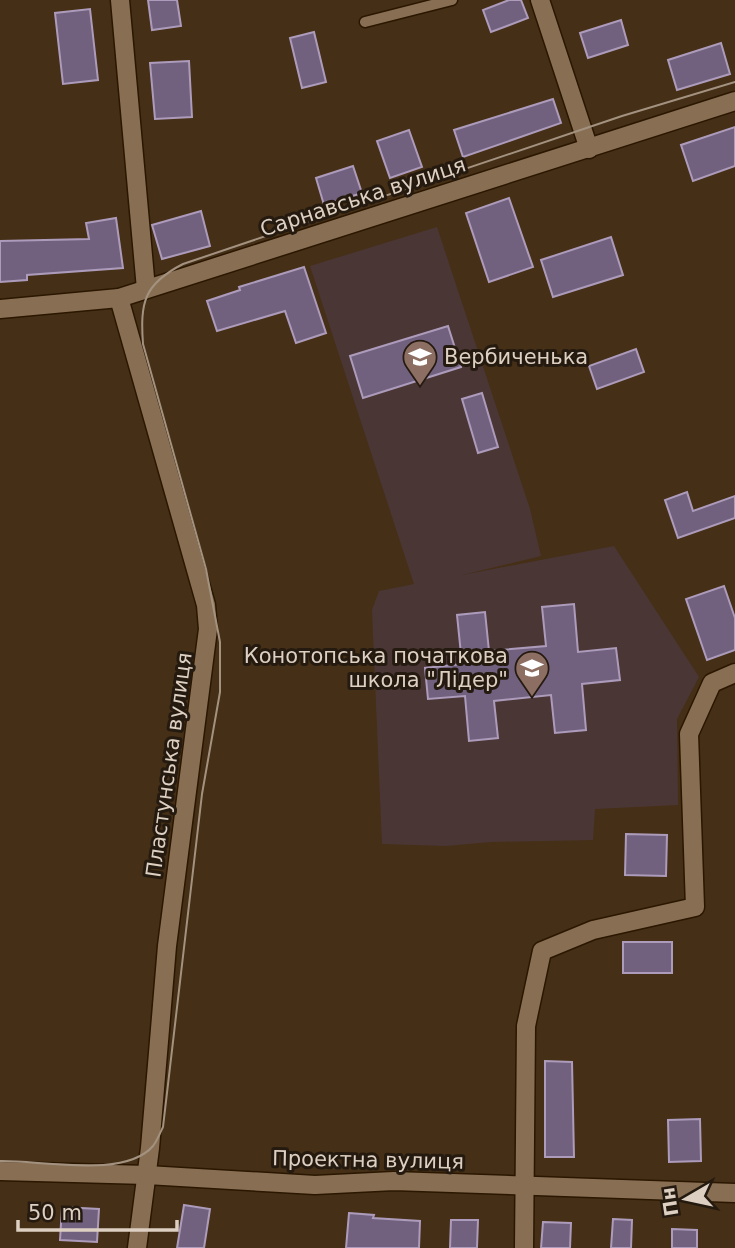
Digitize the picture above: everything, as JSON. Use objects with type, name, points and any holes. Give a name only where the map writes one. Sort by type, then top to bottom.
[{"type":"street","points":[[120,0],[146,289]]},
{"type":"street","points":[[540,0],[589,149]]},
{"type":"street","name":"Сарнавська вулиця","points":[[0,309],[119,298],[735,101]]},
{"type":"street","name":"Пластунська вулиця","points":[[119,298],[206,605],[208,629],[167,946],[147,1175],[137,1248]]},
{"type":"street","points":[[524,1248],[526,1026],[542,951],[593,930],[695,908],[689,734],[712,683],[735,673]]},
{"type":"street","name":"Проектна вулиця","points":[[0,1171],[147,1175],[315,1185],[394,1181],[735,1193]]},
{"type":"lane","points":[[365,22],[452,0]]},
{"type":"shaded area","name":"Конотопська початкова школа \"Лідер\"","points":[[437,227],[530,509],[541,556],[462,575],[614,546],[699,677],[677,719],[678,805],[595,809],[593,840],[490,842],[446,846],[382,844],[372,610],[379,591],[414,584],[310,266]]},
{"type":"building","points":[[148,0],[177,0],[181,26],[152,30]]},
{"type":"building","points":[[509,0],[521,0],[528,18],[491,32],[483,10]]},
{"type":"building","points":[[90,9],[98,80],[63,84],[55,13]]},
{"type":"building","points":[[621,20],[628,45],[588,58],[580,33]]},
{"type":"building","points":[[314,32],[326,82],[302,88],[290,38]]},
{"type":"building","points":[[721,43],[730,74],[677,90],[668,60]]},
{"type":"building","points":[[189,61],[192,117],[155,119],[150,63]]},
{"type":"building","points":[[553,99],[561,123],[463,157],[454,130]]},
{"type":"building","points":[[735,127],[735,166],[693,181],[681,145]]},
{"type":"building","points":[[409,130],[422,167],[390,178],[377,141]]},
{"type":"building","points":[[353,166],[362,193],[324,205],[316,178]]},
{"type":"building","points":[[509,198],[533,267],[489,282],[466,213]]},
{"type":"building","points":[[201,211],[210,246],[162,259],[152,225]]},
{"type":"building","points":[[116,218],[123,268],[27,275],[27,280],[0,282],[0,241],[89,239],[86,223]]},
{"type":"building","points":[[611,237],[623,275],[553,297],[541,260]]},
{"type":"building","points":[[304,267],[326,333],[296,343],[285,311],[217,331],[207,301],[240,290],[239,287]]},
{"type":"building","points":[[448,326],[461,367],[363,398],[350,356]]},
{"type":"building","points":[[636,349],[644,372],[597,389],[589,366]]},
{"type":"building","points":[[482,393],[498,447],[478,453],[462,399]]},
{"type":"building","points":[[687,492],[693,511],[735,496],[735,518],[678,538],[665,500]]},
{"type":"building","points":[[724,586],[735,618],[735,650],[707,660],[686,599]]},
{"type":"building","points":[[574,604],[578,652],[616,648],[620,680],[582,684],[586,730],[555,733],[551,695],[494,701],[498,738],[469,741],[465,696],[428,699],[425,668],[462,664],[457,615],[485,612],[489,651],[546,646],[542,607]]},
{"type":"building","points":[[626,834],[667,835],[666,876],[625,875]]},
{"type":"building","points":[[623,942],[672,942],[672,973],[623,973]]},
{"type":"building","points":[[545,1061],[572,1062],[574,1157],[545,1157]]},
{"type":"building","points":[[700,1119],[701,1161],[669,1162],[668,1120]]},
{"type":"building","points":[[184,1205],[210,1209],[204,1248],[177,1248]]},
{"type":"building","points":[[62,1207],[99,1209],[97,1242],[60,1240]]},
{"type":"building","points":[[349,1213],[374,1215],[373,1218],[420,1221],[419,1248],[346,1248]]},
{"type":"building","points":[[613,1219],[632,1220],[631,1248],[611,1248]]},
{"type":"building","points":[[451,1220],[478,1220],[477,1248],[450,1248]]},
{"type":"building","points":[[543,1222],[571,1223],[570,1248],[541,1248]]},
{"type":"building","points":[[672,1229],[697,1230],[697,1248],[672,1248]]},
{"type":"tram line","points":[[0,1161],[81,1166],[123,1162],[140,1156],[153,1146],[163,1127],[202,794],[220,692],[220,642],[206,569],[143,344],[142,317],[152,287],[170,271],[183,264],[622,116],[735,82]]},
{"type":"place","name":"Вербиченька","points":[[420,387]]},
{"type":"place","name":"Конотопська початкова школа \"Лідер\"","points":[[532,698]]}]
